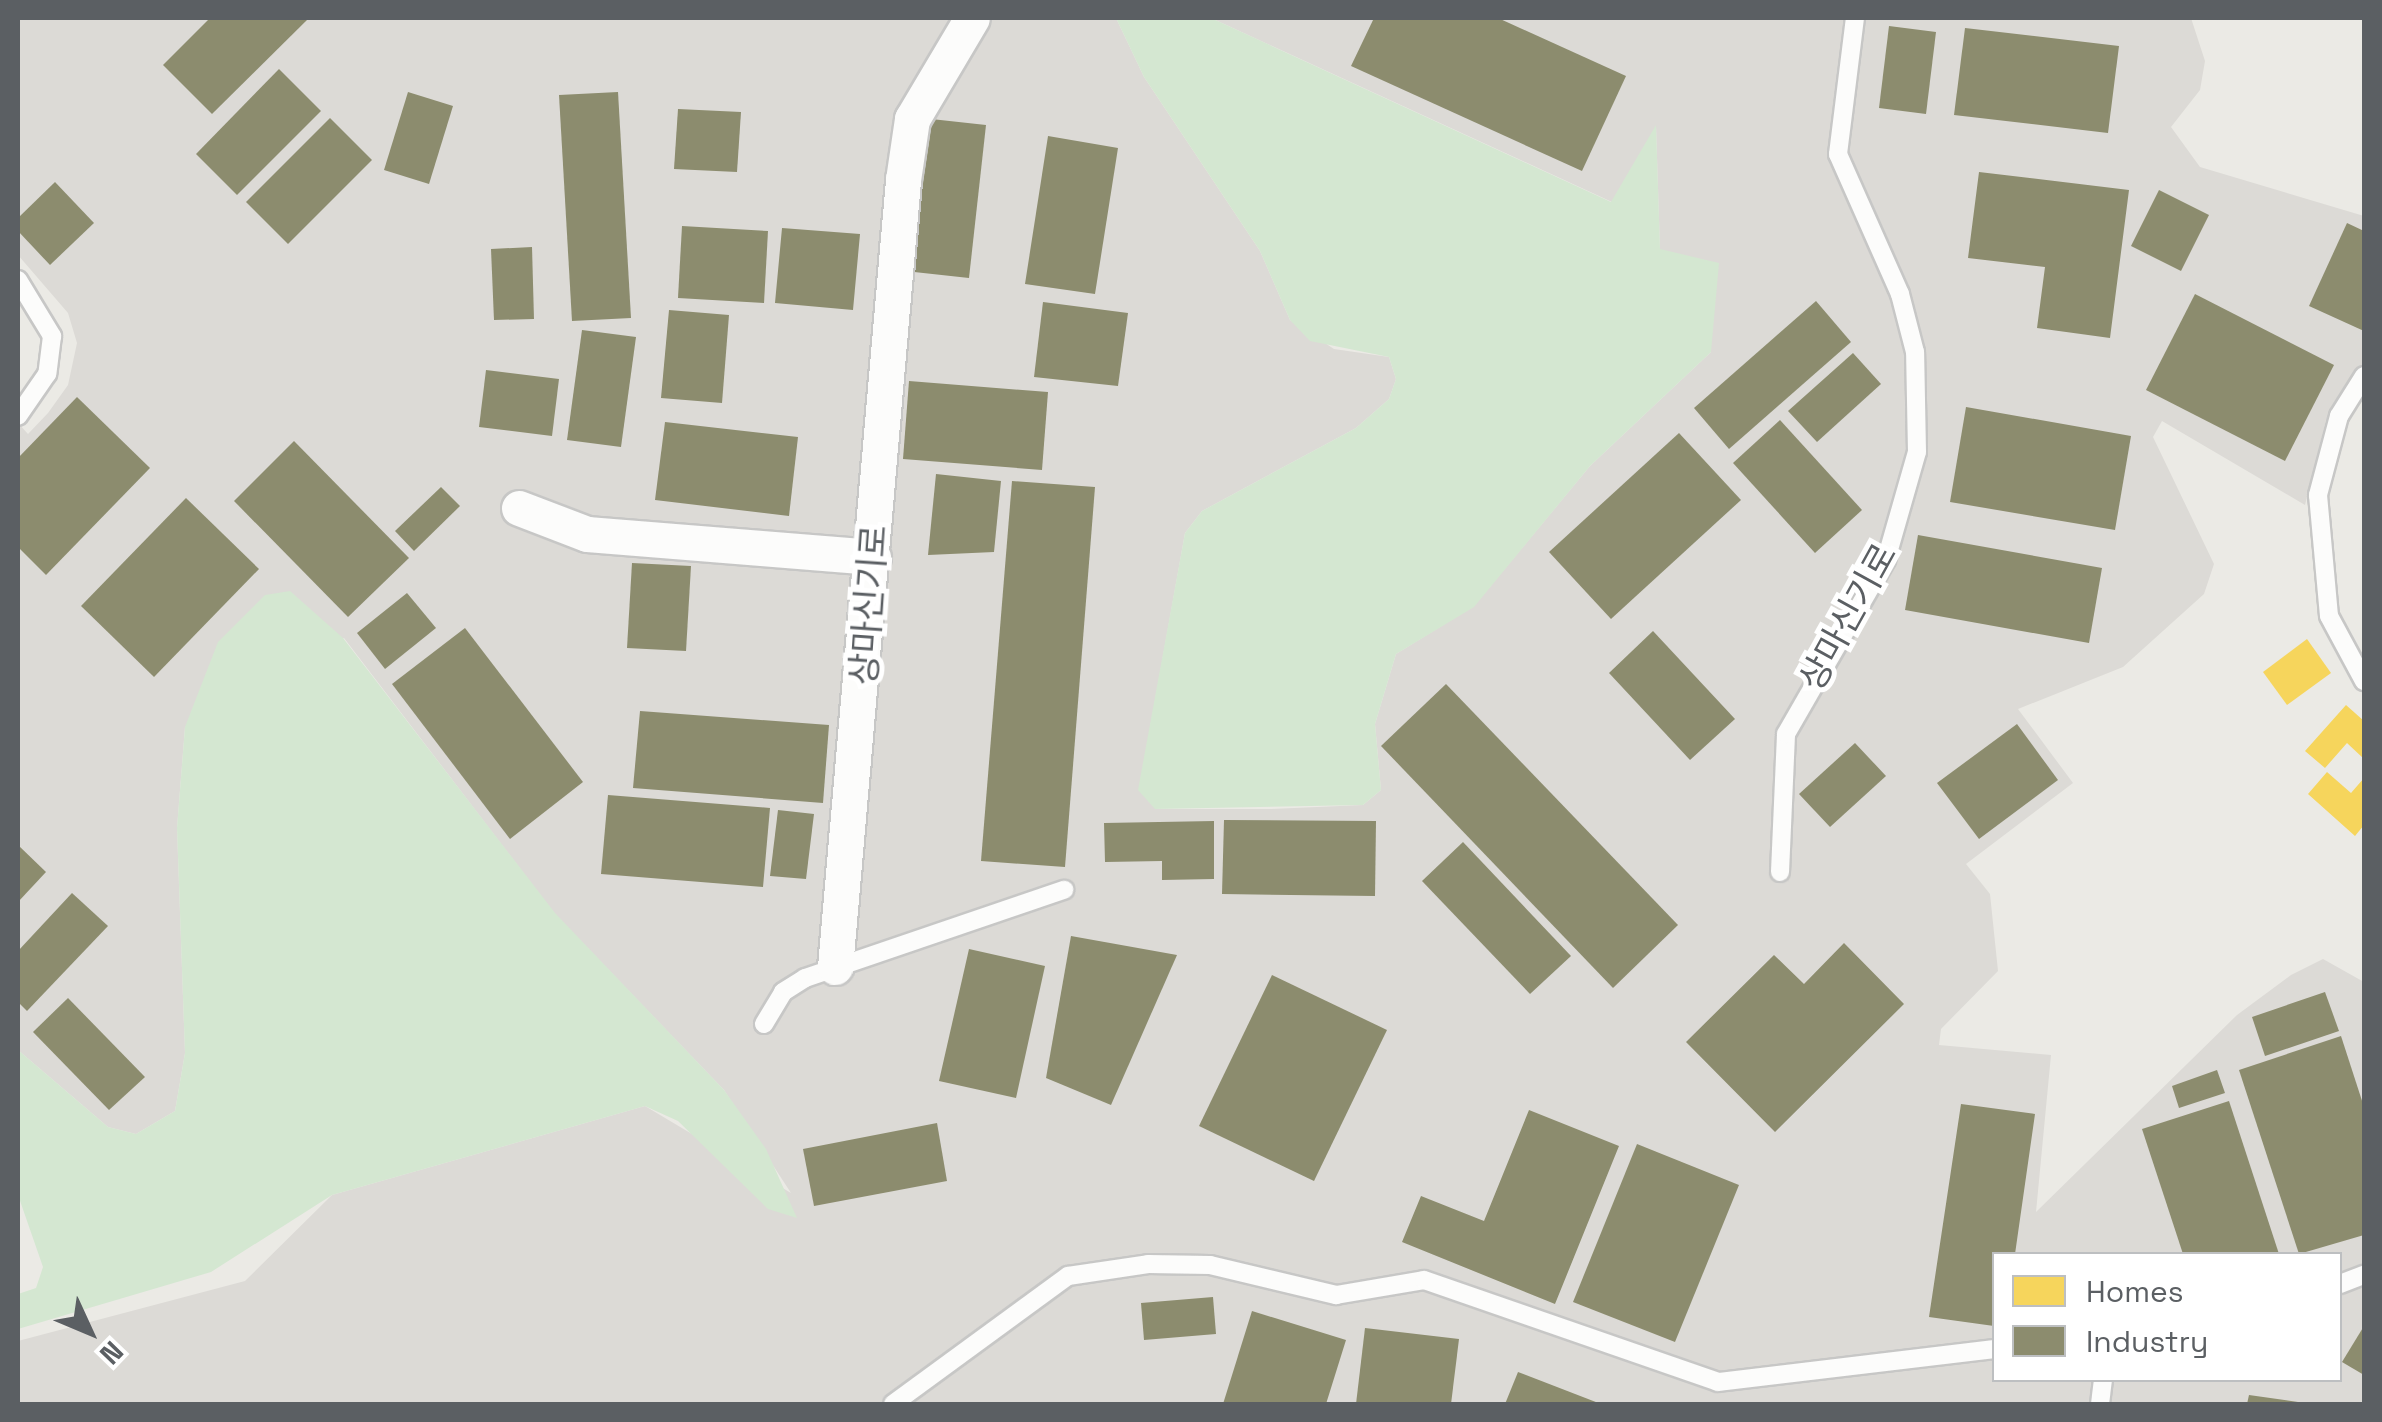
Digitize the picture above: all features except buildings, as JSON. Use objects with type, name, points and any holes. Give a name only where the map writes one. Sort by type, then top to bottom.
[{"type":"street","name":"상마신기로","points":[[835,967],[912,119],[972,18]]},
{"type":"street","points":[[520,508],[602,536],[872,557]]},
{"type":"lane","name":"상마신기로","points":[[1780,872],[1786,734],[1886,560],[1917,452],[1915,352],[1900,294],[1838,154],[1855,18]]},
{"type":"lane","points":[[18,280],[52,336],[47,374],[18,416]]},
{"type":"lane","points":[[2364,376],[2339,416],[2318,495],[2328,616],[2364,681]]},
{"type":"lane","points":[[764,1024],[783,992],[835,967],[1064,890]]},
{"type":"lane","points":[[893,1404],[1068,1276],[1148,1264],[1210,1264],[1336,1295],[1424,1280],[1718,1382],[1992,1349]]},
{"type":"shaded area","points":[[18,18],[1116,18],[1144,77],[1260,251],[1290,320],[1334,349],[1389,357],[1396,379],[1389,399],[1356,428],[1202,511],[1185,533],[1139,790],[1156,809],[1363,805],[1381,790],[1375,724],[1396,654],[1474,606],[1590,466],[1711,352],[1660,250],[1656,127],[1612,202],[1211,18],[2191,18],[2205,61],[2200,90],[2171,127],[2200,167],[2364,216],[2364,365],[2326,420],[2305,505],[2162,421],[2153,437],[2214,564],[2204,594],[2123,667],[2018,709],[2073,783],[1966,864],[1990,894],[1998,971],[1941,1029],[1939,1045],[2051,1055],[2036,1212],[2237,1015],[2291,975],[2323,959],[2364,982],[2364,1404],[18,1404],[18,1341],[245,1281],[332,1195],[645,1106],[791,1193],[724,1090],[554,913],[344,638],[185,727],[177,828],[185,1053],[175,1111],[136,1134],[108,1127],[18,1050],[18,423],[28,434],[68,385],[77,343],[68,313],[18,255]]},
{"type":"green space","points":[[1116,18],[1211,18],[1611,202],[1656,125],[1660,249],[1719,263],[1711,352],[1590,466],[1474,607],[1396,654],[1375,724],[1381,790],[1363,805],[1155,809],[1138,790],[1185,533],[1202,511],[1356,428],[1389,399],[1396,379],[1389,357],[1310,341],[1290,320],[1260,251],[1144,77]]},
{"type":"green space","points":[[290,591],[343,638],[555,913],[724,1090],[766,1149],[797,1218],[768,1209],[678,1121],[645,1106],[332,1195],[211,1272],[18,1329],[18,1294],[36,1288],[43,1267],[18,1195],[18,1050],[108,1127],[136,1134],[175,1111],[185,1053],[177,828],[185,727],[218,642],[265,595]]}]
